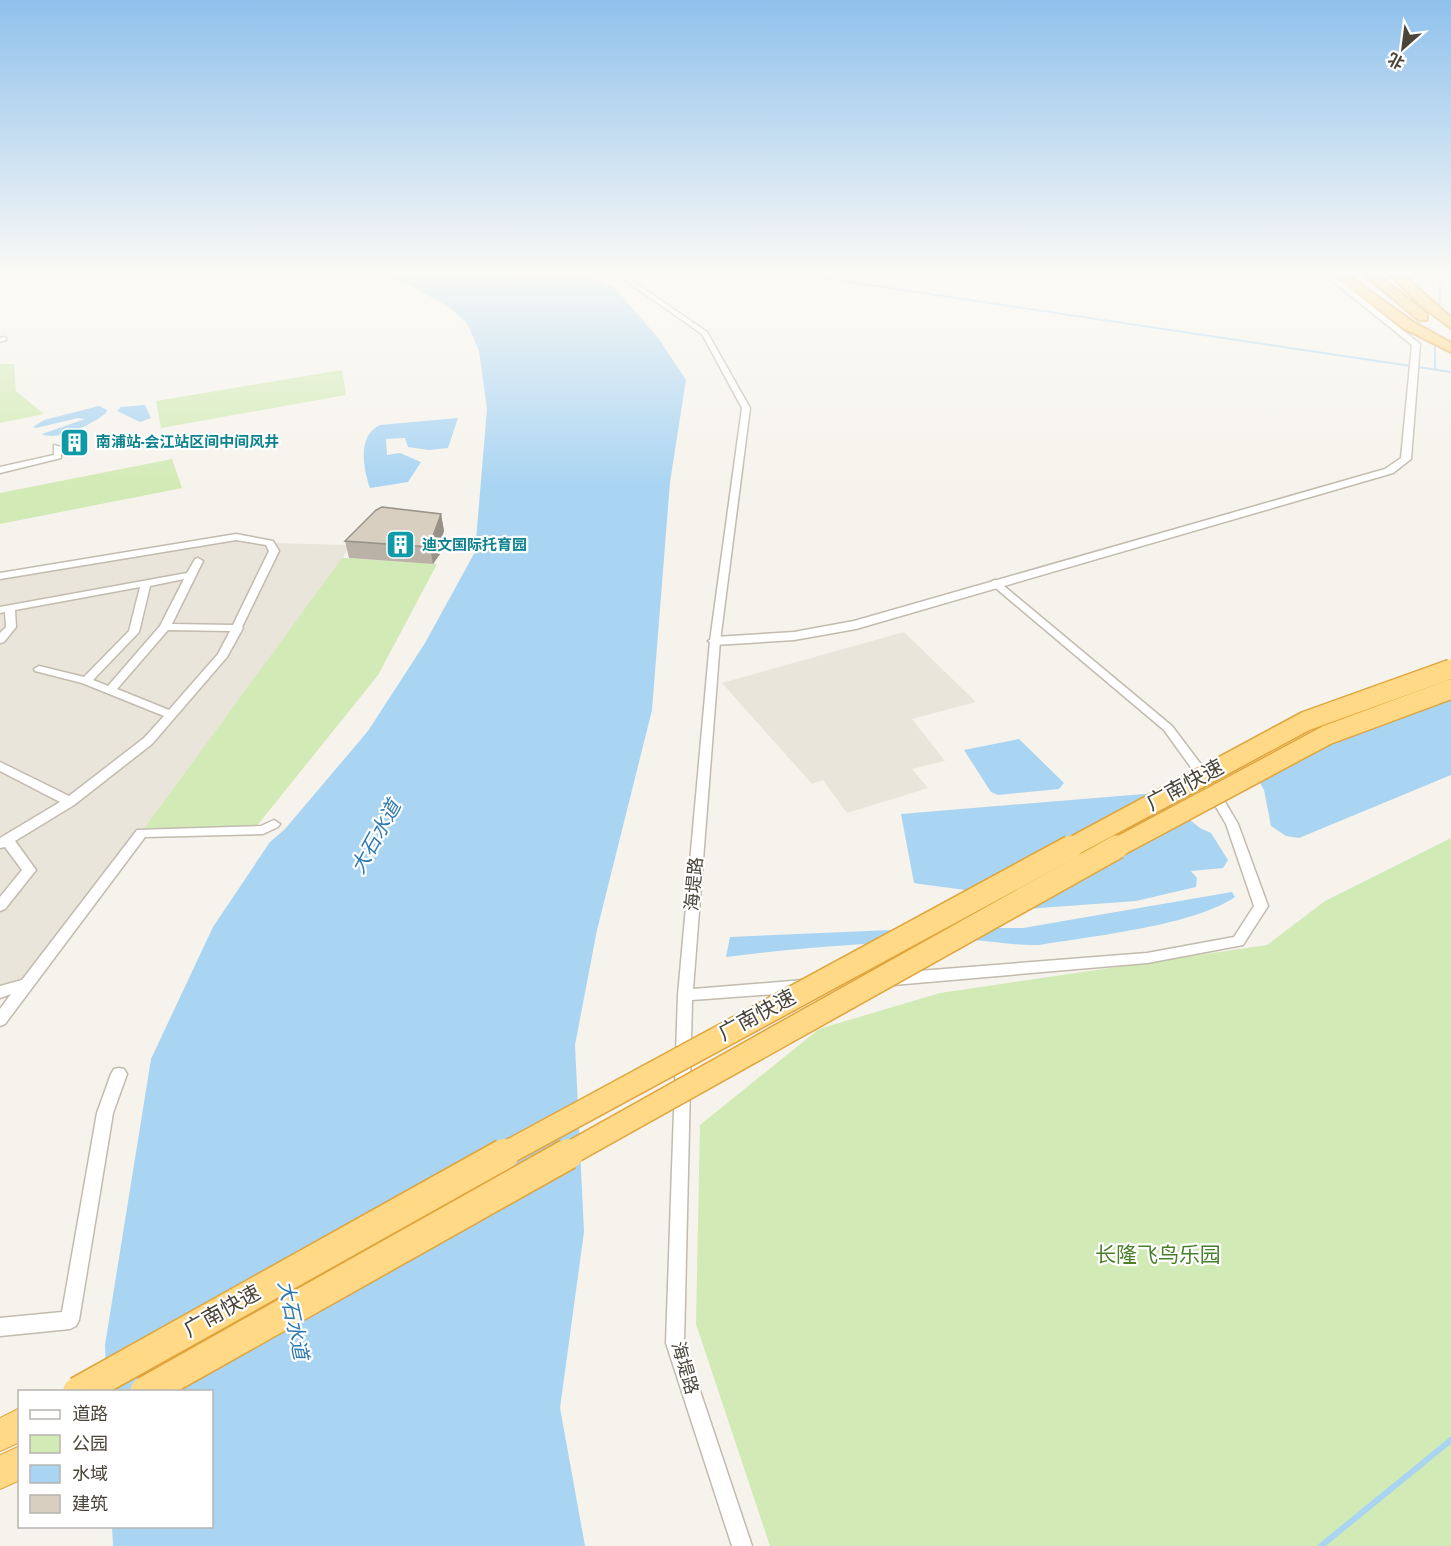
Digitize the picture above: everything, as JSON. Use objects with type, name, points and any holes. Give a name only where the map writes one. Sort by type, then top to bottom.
[{"type":"highway","name":"广南快速","points":[[82,1390],[630,1084],[1306,721],[1451,669]]},
{"type":"highway","name":"广南快速","points":[[149,1390],[1031,893],[1327,735],[1451,689]]},
{"type":"highway","points":[[0,1435],[18,1425]]},
{"type":"highway","points":[[0,1473],[18,1463]]},
{"type":"street","name":"海堤路","points":[[711,343],[746,408],[715,641],[685,995],[675,1343],[742,1546]]},
{"type":"street","points":[[715,641],[794,636],[856,625],[1389,471],[1407,459],[1415,343]]},
{"type":"street","points":[[0,470],[58,456],[57,447]]},
{"type":"street","points":[[0,576],[236,537],[270,543],[274,551],[223,655],[148,741],[70,802],[4,842],[29,870],[0,906]]},
{"type":"street","points":[[110,690],[165,627],[198,561]]},
{"type":"street","points":[[0,640],[11,627],[5,609],[192,575]]},
{"type":"street","points":[[86,681],[134,632],[146,583]]},
{"type":"street","points":[[685,995],[1147,958],[1238,941],[1261,906],[1232,824],[1205,778],[1168,728],[995,583]]},
{"type":"street","points":[[165,627],[238,628]]},
{"type":"street","points":[[39,669],[86,681],[171,715]]},
{"type":"street","points":[[4,772],[70,802]]},
{"type":"street","points":[[0,1020],[141,833],[263,830],[274,824]]},
{"type":"street","points":[[0,992],[27,984]]},
{"type":"street","points":[[0,1327],[70,1320],[105,1113],[119,1074]]},
{"type":"shaded area","points":[[236,537],[270,543],[350,545],[343,558],[437,564],[378,675],[255,828],[141,833],[27,984],[0,992],[0,576]]},
{"type":"shaded area","points":[[904,632],[976,702],[912,719],[945,761],[912,769],[928,788],[847,813],[823,780],[812,784],[722,683]]},
{"type":"green space","points":[[0,364],[14,364],[16,391],[44,414],[0,423]]},
{"type":"green space","points":[[342,370],[346,395],[161,428],[156,401]]},
{"type":"green space","points":[[172,459],[182,488],[0,524],[0,493]]},
{"type":"green space","points":[[342,558],[437,564],[378,675],[255,828],[141,833]]},
{"type":"green space","name":"长隆飞鸟乐园","points":[[1451,838],[1451,1546],[770,1546],[696,1324],[700,1125],[819,1029],[940,993],[1267,945],[1325,901]]},
{"type":"water","name":"大石水道","points":[[476,343],[662,343],[686,380],[670,482],[652,710],[597,930],[575,1045],[584,1232],[560,1408],[585,1546],[113,1546],[112,1528],[213,1528],[213,1390],[107,1390],[105,1345],[151,1059],[213,927],[270,842],[285,829],[368,731],[425,643],[475,552],[487,409],[479,351]]},
{"type":"water","points":[[145,405],[151,418],[140,422],[117,411],[121,407]]},
{"type":"water","points":[[99,406],[107,410],[106,413],[84,427],[65,434],[49,436],[42,434],[85,419],[78,418],[33,427],[44,420]]},
{"type":"water","points":[[458,418],[448,448],[429,450],[408,447],[405,438],[386,439],[387,455],[400,453],[421,462],[408,482],[370,488],[365,471],[364,453],[365,444],[373,430],[380,425]]},
{"type":"water","points":[[1451,681],[1451,775],[1299,838],[1286,836],[1271,826],[1264,790],[1252,769]]},
{"type":"water","points":[[1019,739],[1064,783],[1059,789],[998,795],[991,792],[964,750]]},
{"type":"water","points":[[1156,793],[1200,828],[1211,833],[1228,860],[1223,868],[1191,871],[1197,878],[1196,887],[1136,901],[1014,910],[992,897],[979,893],[914,883],[901,814]]},
{"type":"water","points":[[1232,892],[1235,897],[1216,907],[1168,923],[1039,945],[966,940],[906,942],[816,947],[726,957],[730,937],[939,928],[1023,928]]},
{"type":"building","points":[[382,507],[441,514],[433,536],[437,537],[430,547],[345,541],[376,510]]},
{"type":"waterway","points":[[1258,343],[1451,372]]},
{"type":"waterway","points":[[1435,344],[1435,369]]},
{"type":"waterway","points":[[1321,1546],[1451,1440]]},
{"type":"place","name":"南浦站-会江站区间中间风井","points":[[75,442]]},
{"type":"place","name":"迪文国际托育园","points":[[401,545]]}]
